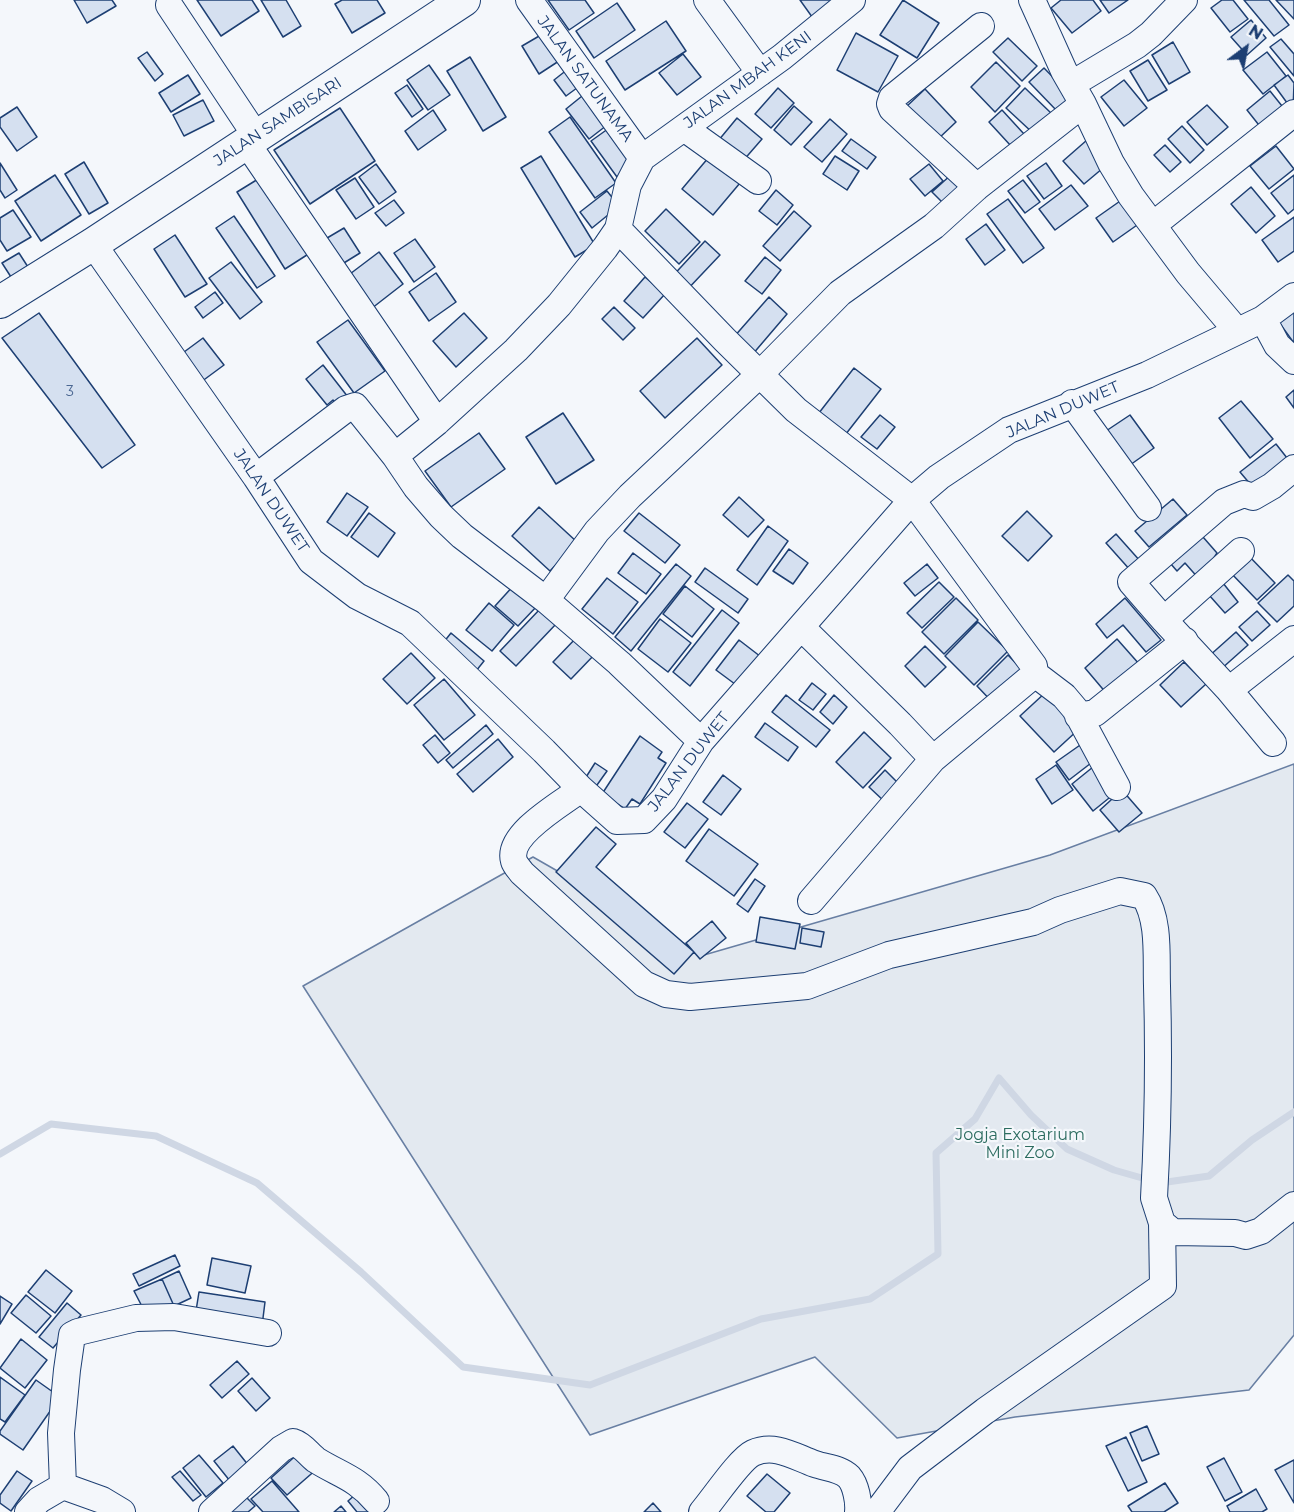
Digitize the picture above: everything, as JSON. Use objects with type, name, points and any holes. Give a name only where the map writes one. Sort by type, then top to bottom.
[{"type":"main road","name":"JALAN SAMBISARI","points":[[0,302],[93,244],[464,0]]},
{"type":"street","name":"JALAN SATUNAMA","points":[[529,0],[642,158]]},
{"type":"street","points":[[707,0],[760,73]]},
{"type":"street","name":"JALAN MBAH KENI","points":[[642,158],[760,73],[840,12],[852,0]]},
{"type":"street","points":[[1032,0],[1064,71],[1078,94],[1111,163],[1131,196],[1188,273],[1237,332]]},
{"type":"street","points":[[546,600],[597,531],[630,496],[760,374],[840,292],[934,226],[1078,94],[1151,34],[1184,0]]},
{"type":"street","points":[[169,5],[251,139],[437,422]]},
{"type":"street","points":[[977,188],[892,109],[890,104],[892,98],[981,26]]},
{"type":"street","points":[[1153,225],[1294,113]]},
{"type":"street","points":[[684,128],[758,181]]},
{"type":"street","points":[[395,456],[437,422],[516,350],[545,320],[605,248],[618,229],[628,185],[642,158]]},
{"type":"street","points":[[618,229],[796,410],[912,500],[1034,666],[1035,674],[1064,696],[1078,716],[1117,787]]},
{"type":"street","name":"JALAN DUWET","points":[[93,244],[256,477],[311,561],[357,596],[410,622],[581,789],[617,821],[644,820],[664,799],[701,741],[912,500],[939,477],[1009,430],[1147,375],[1263,319],[1294,296]]},
{"type":"street","points":[[1263,319],[1277,345],[1294,361]]},
{"type":"street","points":[[1072,403],[1148,508]]},
{"type":"street","points":[[256,477],[350,407],[355,406],[395,456],[416,487],[441,516],[462,536],[546,600],[619,663],[701,741]]},
{"type":"street","points":[[1273,743],[1229,690],[1131,582],[1224,502],[1244,494],[1253,497],[1272,486],[1294,468]]},
{"type":"street","points":[[1164,620],[1241,550]]},
{"type":"street","points":[[801,627],[933,759]]},
{"type":"street","points":[[1229,690],[1294,639]]},
{"type":"street","points":[[1078,716],[1095,713],[1185,641]]},
{"type":"street","points":[[811,901],[933,759],[1035,674]]},
{"type":"street","points":[[581,789],[525,831],[517,840],[514,861],[522,873],[644,984],[666,994],[690,997],[807,986],[889,955],[1033,922],[1060,910],[1120,891],[1144,896],[1150,905],[1155,935],[1158,1014],[1154,1197],[1162,1223],[1163,1287],[985,1411],[910,1468],[877,1512]]},
{"type":"street","points":[[1162,1223],[1173,1232],[1235,1233],[1246,1236],[1261,1231],[1294,1205]]},
{"type":"street","points":[[63,1486],[61,1433],[72,1335],[136,1318],[174,1317],[268,1333]]},
{"type":"street","points":[[212,1512],[281,1449],[293,1442],[299,1444],[318,1461],[364,1487],[376,1501]]},
{"type":"street","points":[[702,1512],[740,1464],[751,1454],[770,1449],[786,1452],[848,1475],[858,1503],[858,1512]]},
{"type":"street","points":[[28,1512],[39,1500],[63,1486]]},
{"type":"street","points":[[63,1486],[102,1500],[123,1512]]},
{"type":"green space","name":"Jogja Exotarium Mini Zoo","points":[[1294,764],[1294,1335],[1249,1390],[1015,1417],[897,1438],[815,1357],[590,1435],[303,986],[533,857],[704,955],[1050,855]]},
{"type":"building","points":[[74,0],[112,0],[116,6],[87,23]]},
{"type":"building","points":[[197,0],[252,0],[259,11],[221,36]]},
{"type":"building","points":[[261,0],[286,0],[301,26],[283,37]]},
{"type":"building","points":[[342,0],[377,0],[385,13],[352,33],[335,4]]},
{"type":"building","points":[[548,0],[585,0],[594,13],[569,30]]},
{"type":"building","points":[[800,0],[833,0],[815,21]]},
{"type":"building","points":[[903,0],[939,23],[917,58],[880,35]]},
{"type":"building","points":[[1061,0],[1093,0],[1101,11],[1072,33],[1051,8]]},
{"type":"building","points":[[1100,0],[1128,0],[1109,13]]},
{"type":"building","points":[[1222,0],[1233,0],[1248,19],[1230,32],[1211,8]]},
{"type":"building","points":[[1244,0],[1269,0],[1289,25],[1274,36]]},
{"type":"building","points":[[1276,0],[1294,0],[1294,19]]},
{"type":"building","points":[[617,3],[635,30],[594,58],[576,31]]},
{"type":"building","points":[[1251,20],[1266,38],[1247,55],[1231,37]]},
{"type":"building","points":[[666,21],[686,51],[625,90],[606,61]]},
{"type":"building","points":[[546,32],[562,59],[539,74],[522,46]]},
{"type":"building","points":[[856,33],[898,56],[878,92],[837,70]]},
{"type":"building","points":[[1008,38],[1037,66],[1022,81],[993,52]]},
{"type":"building","points":[[1281,39],[1294,54],[1294,76],[1270,47]]},
{"type":"building","points":[[1173,42],[1190,72],[1169,84],[1152,55]]},
{"type":"building","points":[[147,52],[163,74],[155,81],[138,58]]},
{"type":"building","points":[[1267,52],[1286,76],[1263,94],[1243,70]]},
{"type":"building","points":[[683,54],[701,77],[677,95],[659,73]]},
{"type":"building","points":[[470,57],[506,117],[483,131],[447,71]]},
{"type":"building","points":[[1148,60],[1167,90],[1148,101],[1130,71]]},
{"type":"building","points":[[996,62],[1020,86],[995,112],[971,87]]},
{"type":"building","points":[[429,65],[450,95],[428,110],[407,80]]},
{"type":"building","points":[[1044,68],[1073,98],[1058,112],[1029,82]]},
{"type":"building","points":[[568,69],[581,85],[566,96],[554,80]]},
{"type":"building","points":[[188,75],[200,94],[171,112],[159,93]]},
{"type":"building","points":[[1288,75],[1294,83],[1293,111],[1274,85]]},
{"type":"building","points":[[1124,80],[1147,108],[1124,126],[1101,97]]},
{"type":"building","points":[[407,85],[423,109],[412,117],[395,93]]},
{"type":"building","points":[[778,88],[794,103],[771,128],[755,114]]},
{"type":"building","points":[[1025,88],[1052,114],[1034,134],[1006,108]]},
{"type":"building","points":[[925,89],[956,122],[937,140],[906,107]]},
{"type":"building","points":[[1270,91],[1290,116],[1266,134],[1247,110]]},
{"type":"building","points":[[587,92],[611,122],[589,139],[566,109]]},
{"type":"building","points":[[203,100],[214,121],[184,136],[173,115]]},
{"type":"building","points":[[1207,105],[1228,127],[1207,145],[1187,122]]},
{"type":"building","points":[[794,106],[812,122],[791,145],[774,130]]},
{"type":"building","points":[[17,107],[37,137],[17,151],[0,127],[0,118]]},
{"type":"building","points":[[340,108],[375,161],[310,204],[274,150]]},
{"type":"building","points":[[433,110],[446,130],[418,150],[405,131]]},
{"type":"building","points":[[1002,110],[1024,134],[1011,146],[989,122]]},
{"type":"building","points":[[570,117],[616,183],[595,198],[549,132]]},
{"type":"building","points":[[737,118],[762,139],[742,162],[718,141]]},
{"type":"building","points":[[830,119],[847,134],[822,162],[804,147]]},
{"type":"building","points":[[612,126],[637,161],[617,177],[591,141]]},
{"type":"building","points":[[1182,126],[1204,150],[1190,163],[1168,139]]},
{"type":"building","points":[[851,139],[876,157],[867,169],[842,151]]},
{"type":"building","points":[[1087,140],[1109,163],[1084,184],[1063,161]]},
{"type":"building","points":[[1165,145],[1181,162],[1170,172],[1154,155]]},
{"type":"building","points":[[1276,146],[1294,169],[1269,189],[1250,166]]},
{"type":"building","points":[[541,156],[595,245],[575,257],[521,168]]},
{"type":"building","points":[[835,156],[859,171],[847,190],[823,174]]},
{"type":"building","points":[[709,157],[740,183],[713,215],[682,189]]},
{"type":"building","points":[[84,162],[108,203],[89,214],[65,174]]},
{"type":"building","points":[[0,163],[17,190],[5,198],[0,190]]},
{"type":"building","points":[[1046,163],[1062,186],[1044,199],[1027,176]]},
{"type":"building","points":[[376,164],[396,192],[379,204],[359,177]]},
{"type":"building","points":[[929,164],[943,181],[925,196],[910,179]]},
{"type":"building","points":[[953,173],[969,190],[949,209],[932,192]]},
{"type":"building","points":[[55,175],[81,215],[41,241],[15,201]]},
{"type":"building","points":[[1294,175],[1294,209],[1288,214],[1271,193]]},
{"type":"building","points":[[263,176],[310,253],[285,269],[237,192]]},
{"type":"building","points":[[355,178],[374,207],[356,219],[336,190]]},
{"type":"building","points":[[1023,180],[1040,202],[1025,213],[1008,191]]},
{"type":"building","points":[[1071,185],[1088,206],[1055,230],[1039,209]]},
{"type":"building","points":[[1251,187],[1275,216],[1256,233],[1231,204]]},
{"type":"building","points":[[776,190],[793,205],[777,225],[759,211]]},
{"type":"building","points":[[607,191],[619,206],[592,228],[580,212]]},
{"type":"building","points":[[1008,199],[1044,248],[1023,263],[987,214]]},
{"type":"building","points":[[1123,199],[1140,223],[1113,242],[1096,218]]},
{"type":"building","points":[[394,200],[404,213],[386,226],[375,213]]},
{"type":"building","points":[[666,209],[700,242],[679,264],[645,231]]},
{"type":"building","points":[[13,210],[31,237],[7,251],[0,240],[0,218]]},
{"type":"building","points":[[794,211],[811,226],[780,261],[763,246]]},
{"type":"building","points":[[234,216],[275,276],[257,288],[216,228]]},
{"type":"building","points":[[1294,217],[1294,251],[1278,262],[1262,240]]},
{"type":"building","points":[[986,224],[1005,250],[985,265],[966,239]]},
{"type":"building","points":[[344,228],[360,253],[339,266],[322,241]]},
{"type":"building","points":[[175,235],[207,284],[185,297],[154,249]]},
{"type":"building","points":[[415,239],[435,267],[414,282],[394,253]]},
{"type":"building","points":[[705,241],[720,255],[684,293],[669,280]]},
{"type":"building","points":[[379,252],[403,284],[367,312],[342,280]]},
{"type":"building","points":[[19,253],[28,267],[11,277],[2,263]]},
{"type":"building","points":[[765,257],[781,270],[762,294],[745,281]]},
{"type":"building","points":[[231,262],[262,302],[240,319],[209,278]]},
{"type":"building","points":[[436,273],[456,302],[429,321],[409,292]]},
{"type":"building","points":[[645,277],[665,294],[643,318],[624,301]]},
{"type":"building","points":[[215,292],[223,303],[203,318],[195,307]]},
{"type":"building","points":[[769,297],[787,314],[752,355],[733,338]]},
{"type":"building","points":[[614,307],[635,328],[623,340],[602,319]]},
{"type":"building","points":[[1294,310],[1294,343],[1278,321]]},
{"type":"building","points":[[39,313],[135,445],[102,468],[2,338]]},
{"type":"building","points":[[464,313],[487,338],[456,367],[433,341]]},
{"type":"building","points":[[348,320],[385,371],[354,393],[317,342]]},
{"type":"building","points":[[203,338],[224,365],[201,382],[180,355]]},
{"type":"building","points":[[697,338],[722,365],[665,418],[640,391]]},
{"type":"building","points":[[323,365],[348,397],[337,405],[333,400],[327,405],[306,379]]},
{"type":"building","points":[[854,368],[881,389],[842,439],[815,418]]},
{"type":"building","points":[[1294,390],[1294,408],[1286,397]]},
{"type":"building","points":[[1241,401],[1273,439],[1250,458],[1219,418]]},
{"type":"building","points":[[563,413],[594,460],[556,484],[526,437]]},
{"type":"building","points":[[880,415],[895,427],[877,449],[861,437]]},
{"type":"building","points":[[1130,415],[1154,448],[1130,465],[1106,431]]},
{"type":"building","points":[[479,433],[505,469],[451,507],[425,471]]},
{"type":"building","points":[[1276,444],[1291,463],[1256,491],[1240,472]]},
{"type":"building","points":[[347,493],[368,507],[347,536],[327,522]]},
{"type":"building","points":[[739,497],[764,520],[748,537],[723,515]]},
{"type":"building","points":[[1173,499],[1187,515],[1149,547],[1135,531]]},
{"type":"building","points":[[539,507],[577,542],[550,571],[512,536]]},
{"type":"building","points":[[1027,511],[1052,536],[1028,561],[1002,536]]},
{"type":"building","points":[[369,513],[395,533],[378,557],[351,537]]},
{"type":"building","points":[[639,513],[680,545],[665,563],[624,531]]},
{"type":"building","points":[[768,526],[788,541],[757,585],[737,570]]},
{"type":"building","points":[[1196,529],[1217,553],[1200,580],[1185,563],[1177,571],[1164,556]]},
{"type":"building","points":[[1116,534],[1141,562],[1131,571],[1106,543]]},
{"type":"building","points":[[789,549],[808,563],[793,584],[773,571]]},
{"type":"building","points":[[633,553],[661,574],[646,594],[618,573]]},
{"type":"building","points":[[1246,553],[1275,583],[1257,600],[1228,570]]},
{"type":"building","points":[[676,564],[691,576],[631,651],[615,637]]},
{"type":"building","points":[[927,564],[938,578],[915,596],[904,583]]},
{"type":"building","points":[[705,568],[748,599],[738,613],[695,582]]},
{"type":"building","points":[[1288,575],[1294,581],[1294,606],[1277,622],[1258,603]]},
{"type":"building","points":[[607,578],[638,602],[613,634],[582,609]]},
{"type":"building","points":[[939,582],[954,597],[922,628],[907,613]]},
{"type":"building","points":[[1223,583],[1238,602],[1225,613],[1209,595]]},
{"type":"building","points":[[515,584],[538,605],[518,626],[495,606]]},
{"type":"building","points":[[685,586],[714,609],[692,637],[663,614]]},
{"type":"building","points":[[956,598],[978,620],[944,654],[922,632]]},
{"type":"building","points":[[1125,598],[1161,640],[1146,652],[1123,625],[1107,638],[1096,624]]},
{"type":"building","points":[[489,603],[514,625],[492,651],[466,630]]},
{"type":"building","points":[[541,608],[557,623],[516,666],[500,651]]},
{"type":"building","points":[[722,610],[739,623],[690,686],[673,672]]},
{"type":"building","points":[[1257,611],[1270,625],[1252,641],[1239,627]]},
{"type":"building","points":[[660,619],[691,643],[668,672],[638,649]]},
{"type":"building","points":[[978,622],[1008,651],[974,685],[945,656]]},
{"type":"building","points":[[1236,632],[1248,645],[1220,670],[1208,657]]},
{"type":"building","points":[[451,633],[484,661],[476,671],[443,643]]},
{"type":"building","points":[[578,636],[596,653],[571,679],[553,662]]},
{"type":"building","points":[[1117,639],[1140,665],[1107,694],[1085,668]]},
{"type":"building","points":[[739,640],[765,660],[743,690],[716,670]]},
{"type":"building","points":[[925,646],[946,667],[925,687],[905,666]]},
{"type":"building","points":[[411,653],[435,678],[407,704],[383,679]]},
{"type":"building","points":[[1008,655],[1027,675],[996,706],[977,686]]},
{"type":"building","points":[[1184,662],[1206,684],[1181,707],[1160,685]]},
{"type":"building","points":[[444,679],[475,715],[444,740],[414,705]]},
{"type":"building","points":[[812,683],[826,694],[813,710],[799,700]]},
{"type":"building","points":[[1046,692],[1079,729],[1054,752],[1020,716]]},
{"type":"building","points":[[786,695],[830,730],[816,747],[772,712]]},
{"type":"building","points":[[834,695],[847,707],[833,724],[820,712]]},
{"type":"building","points":[[765,723],[798,747],[788,761],[755,737]]},
{"type":"building","points":[[486,725],[493,734],[453,768],[446,760]]},
{"type":"building","points":[[864,732],[891,758],[863,788],[836,762]]},
{"type":"building","points":[[435,735],[450,753],[438,763],[423,745]]},
{"type":"building","points":[[640,736],[662,752],[658,758],[666,763],[640,804],[632,799],[625,809],[602,794]]},
{"type":"building","points":[[498,739],[513,757],[473,792],[457,774]]},
{"type":"building","points":[[1083,743],[1095,760],[1069,780],[1056,762]]},
{"type":"building","points":[[595,763],[607,771],[592,792],[581,785]]},
{"type":"building","points":[[1056,765],[1073,790],[1052,804],[1036,779]]},
{"type":"building","points":[[1093,767],[1114,794],[1093,811],[1072,784]]},
{"type":"building","points":[[885,770],[901,786],[885,802],[869,787]]},
{"type":"building","points":[[723,775],[741,789],[721,815],[703,802]]},
{"type":"building","points":[[1122,790],[1142,813],[1119,832],[1100,810]]},
{"type":"building","points":[[687,803],[708,819],[685,848],[664,832]]},
{"type":"building","points":[[596,827],[616,844],[596,867],[694,952],[674,974],[556,872]]},
{"type":"building","points":[[709,829],[758,864],[734,896],[686,861]]},
{"type":"building","points":[[755,879],[765,886],[748,912],[737,904]]},
{"type":"building","points":[[760,917],[800,924],[795,949],[756,942]]},
{"type":"building","points":[[712,921],[726,938],[700,959],[686,943]]},
{"type":"building","points":[[802,928],[824,932],[821,947],[800,943]]},
{"type":"building","points":[[175,1255],[180,1266],[139,1286],[133,1274]]},
{"type":"building","points":[[212,1258],[251,1266],[245,1293],[207,1285]]},
{"type":"building","points":[[46,1270],[72,1291],[55,1313],[28,1292]]},
{"type":"building","points":[[179,1271],[191,1298],[174,1306],[162,1279]]},
{"type":"building","points":[[162,1279],[174,1306],[147,1316],[134,1291]]},
{"type":"building","points":[[199,1292],[265,1302],[262,1326],[195,1317]]},
{"type":"building","points":[[26,1295],[51,1316],[36,1333],[11,1313]]},
{"type":"building","points":[[0,1296],[12,1304],[0,1324]]},
{"type":"building","points":[[67,1303],[81,1315],[53,1348],[39,1337]]},
{"type":"building","points":[[21,1339],[47,1360],[25,1388],[0,1368]]},
{"type":"building","points":[[237,1361],[249,1374],[222,1398],[210,1385]]},
{"type":"building","points":[[0,1377],[25,1395],[5,1422],[0,1419]]},
{"type":"building","points":[[252,1378],[270,1398],[256,1411],[238,1391]]},
{"type":"building","points":[[36,1380],[60,1397],[23,1450],[0,1434],[0,1431]]},
{"type":"building","points":[[1147,1426],[1159,1454],[1142,1461],[1130,1433]]},
{"type":"building","points":[[1126,1437],[1147,1482],[1128,1491],[1106,1446]]},
{"type":"building","points":[[233,1446],[253,1471],[234,1486],[214,1461]]},
{"type":"building","points":[[302,1450],[318,1468],[287,1495],[271,1478]]},
{"type":"building","points":[[199,1455],[223,1483],[206,1497],[183,1468]]},
{"type":"building","points":[[1224,1458],[1242,1492],[1225,1501],[1207,1467]]},
{"type":"building","points":[[1294,1460],[1294,1503],[1275,1470]]},
{"type":"building","points":[[17,1471],[32,1481],[11,1511],[0,1503],[0,1495]]},
{"type":"building","points":[[180,1471],[201,1495],[193,1501],[172,1477]]},
{"type":"building","points":[[767,1474],[790,1493],[774,1512],[766,1512],[747,1496]]},
{"type":"building","points":[[272,1481],[299,1512],[263,1512],[251,1499]]},
{"type":"building","points":[[1165,1483],[1178,1503],[1164,1512],[1132,1512],[1128,1506]]},
{"type":"building","points":[[363,1488],[379,1512],[357,1512],[348,1501]]},
{"type":"building","points":[[1256,1489],[1267,1509],[1262,1512],[1230,1512],[1227,1506]]},
{"type":"building","points":[[241,1492],[255,1506],[248,1512],[218,1512]]},
{"type":"building","points":[[653,1503],[661,1512],[644,1512]]},
{"type":"building","points":[[341,1506],[346,1512],[334,1512]]},
{"type":"waterway","points":[[0,1154],[51,1124],[156,1136],[257,1183],[361,1272],[463,1367],[590,1385],[761,1319],[870,1299],[938,1254],[936,1153],[975,1119],[999,1078],[1031,1115],[1067,1149],[1114,1170],[1149,1180]]},
{"type":"waterway","points":[[1160,1183],[1209,1176],[1252,1140],[1294,1112]]}]
